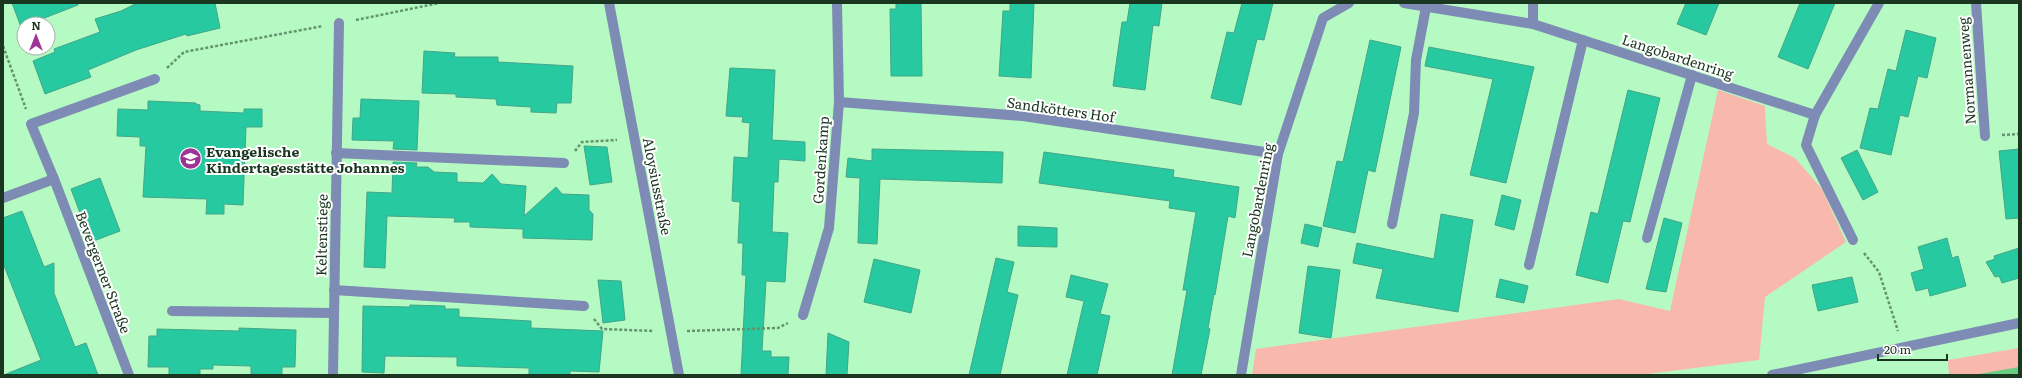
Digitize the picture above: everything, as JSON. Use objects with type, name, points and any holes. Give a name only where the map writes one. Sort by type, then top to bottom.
[{"type":"street","name":"Aloysiusstraße","points":[[609,3],[672,331],[679,375]]},
{"type":"street","name":"Gordenkamp","points":[[803,315],[829,228],[839,102],[837,3]]},
{"type":"street","name":"Langobardenring","points":[[1241,375],[1278,154],[1323,18],[1349,3]]},
{"type":"street","name":"Langobardenring","points":[[1404,3],[1533,24],[1815,115]]},
{"type":"street","points":[[1532,3],[1533,24]]},
{"type":"street","points":[[1853,240],[1806,146],[1815,115],[1879,3]]},
{"type":"street","name":"Normannenweg","points":[[1976,3],[1985,136]]},
{"type":"street","points":[[1392,224],[1414,112],[1416,60],[1426,7]]},
{"type":"street","name":"Keltenstiege","points":[[333,375],[339,23]]},
{"type":"street","points":[[1529,265],[1583,40]]},
{"type":"street","points":[[1647,238],[1692,75]]},
{"type":"street","points":[[31,124],[155,79]]},
{"type":"street","name":"Sandkötters Hof","points":[[839,102],[1023,116],[1278,154]]},
{"type":"street","name":"Bevergerner Straße","points":[[31,124],[54,179],[129,375]]},
{"type":"street","points":[[336,153],[564,164]]},
{"type":"street","points":[[3,198],[54,179]]},
{"type":"street","points":[[334,290],[584,306]]},
{"type":"street","points":[[172,311],[334,313]]},
{"type":"street","points":[[1772,375],[2019,323]]},
{"type":"path","points":[[155,79],[184,52],[439,3]]},
{"type":"path","points":[[3,46],[31,124]]},
{"type":"path","points":[[582,142],[601,141]]},
{"type":"path","points":[[1853,240],[1879,272],[1903,348]]},
{"type":"path","points":[[584,306],[602,329],[672,331],[778,328],[803,315]]},
{"type":"shaded area","points":[[1718,90],[1765,106],[1767,144],[1795,158],[1822,189],[1846,242],[1765,297],[1759,360],[1639,375],[1252,375],[1256,349],[1619,299],[1670,311]]},
{"type":"shaded area","points":[[2019,348],[2019,375],[1949,375],[1948,360]]},
{"type":"shaded area","points":[[2019,367],[2019,375],[1973,375]]},
{"type":"building","points":[[12,3],[78,3],[78,5],[50,16],[17,16]]},
{"type":"building","points":[[137,3],[215,3],[220,28],[187,36],[186,34],[136,50],[88,70],[91,77],[45,94],[33,61],[45,56],[56,56],[56,48],[100,32],[95,19],[121,11]]},
{"type":"building","points":[[896,3],[921,3],[922,76],[891,76],[890,9],[896,9]]},
{"type":"building","points":[[1010,3],[1034,3],[1031,78],[999,76],[1003,11],[1010,11]]},
{"type":"building","points":[[1130,3],[1162,3],[1159,26],[1153,25],[1145,90],[1113,86],[1122,22],[1127,22]]},
{"type":"building","points":[[1242,3],[1273,3],[1264,40],[1257,39],[1241,105],[1211,98],[1227,32],[1234,33]]},
{"type":"building","points":[[1686,3],[1719,3],[1706,35],[1677,24]]},
{"type":"building","points":[[1800,3],[1835,3],[1808,69],[1778,57]]},
{"type":"building","points":[[1906,30],[1936,38],[1927,78],[1918,76],[1908,117],[1900,115],[1891,155],[1860,148],[1870,108],[1878,109],[1888,69],[1896,71]]},
{"type":"building","points":[[1370,40],[1401,47],[1375,172],[1368,170],[1355,233],[1323,226],[1337,161],[1343,162]]},
{"type":"building","points":[[1429,47],[1534,67],[1506,183],[1470,175],[1493,79],[1425,66]]},
{"type":"building","points":[[424,51],[455,53],[454,57],[498,57],[498,62],[573,66],[571,103],[557,103],[556,113],[531,112],[531,107],[497,105],[496,99],[456,97],[456,94],[422,93]]},
{"type":"building","points":[[730,68],[775,70],[772,140],[805,142],[805,161],[779,159],[778,182],[774,182],[772,232],[788,233],[785,282],[766,281],[762,351],[771,351],[771,357],[789,357],[788,375],[741,375],[746,275],[742,275],[743,243],[738,243],[740,202],[732,201],[734,157],[748,158],[750,123],[742,122],[743,117],[726,116]]},
{"type":"building","points":[[1628,90],[1660,98],[1630,222],[1623,221],[1608,283],[1576,275],[1591,212],[1598,214]]},
{"type":"building","points":[[361,99],[419,101],[417,150],[393,149],[394,141],[352,140],[353,118],[360,118]]},
{"type":"building","points":[[148,101],[196,103],[200,105],[200,111],[244,113],[244,109],[262,109],[262,127],[246,127],[243,205],[224,204],[224,214],[206,214],[207,199],[143,197],[146,146],[140,146],[140,137],[117,136],[118,109],[148,110]]},
{"type":"building","points":[[584,146],[607,147],[612,182],[590,185]]},
{"type":"building","points":[[872,149],[1003,152],[1002,183],[880,179],[877,244],[858,243],[860,178],[846,177],[848,158],[872,161]]},
{"type":"building","points":[[2019,149],[2019,218],[2006,219],[1999,151]]},
{"type":"building","points":[[1857,150],[1878,192],[1863,200],[1841,158]]},
{"type":"building","points":[[1044,152],[1174,170],[1173,177],[1239,187],[1235,218],[1228,216],[1201,375],[1172,375],[1187,290],[1183,290],[1196,212],[1169,208],[1170,201],[1039,183]]},
{"type":"building","points":[[393,162],[417,163],[416,167],[428,167],[434,172],[457,173],[457,182],[483,183],[492,174],[501,184],[526,186],[524,216],[556,187],[562,194],[589,195],[589,210],[593,214],[592,240],[523,238],[523,229],[470,227],[470,222],[454,222],[455,218],[387,216],[385,268],[364,267],[367,192],[392,193]]},
{"type":"building","points":[[100,178],[120,231],[91,242],[71,189]]},
{"type":"building","points":[[1502,195],[1521,200],[1514,230],[1495,225]]},
{"type":"building","points":[[22,211],[44,267],[54,263],[54,293],[75,347],[86,343],[98,375],[6,374],[41,360],[3,263],[3,218]]},
{"type":"building","points":[[1441,214],[1473,220],[1458,312],[1376,298],[1383,269],[1353,263],[1357,243],[1434,259]]},
{"type":"building","points":[[1664,218],[1682,223],[1666,292],[1646,289]]},
{"type":"building","points":[[1305,224],[1322,228],[1318,247],[1301,243]]},
{"type":"building","points":[[1018,226],[1057,228],[1057,247],[1018,246]]},
{"type":"building","points":[[1947,238],[1952,258],[1958,256],[1966,286],[1930,296],[1928,288],[1916,291],[1911,273],[1924,269],[1918,247]]},
{"type":"building","points":[[2019,248],[2019,278],[2002,283],[1999,276],[1995,277],[1986,262],[1995,259],[1994,256]]},
{"type":"building","points":[[996,258],[1014,262],[1007,292],[1018,295],[1000,375],[969,375]]},
{"type":"building","points":[[874,259],[920,270],[911,313],[864,302]]},
{"type":"building","points":[[1308,266],[1340,270],[1331,338],[1299,333]]},
{"type":"building","points":[[1071,275],[1108,284],[1100,314],[1110,316],[1097,375],[1067,375],[1084,301],[1066,297]]},
{"type":"building","points":[[1852,277],[1858,302],[1818,311],[1812,285]]},
{"type":"building","points":[[1500,279],[1528,286],[1524,303],[1496,297]]},
{"type":"building","points":[[598,280],[621,281],[625,320],[603,323]]},
{"type":"building","points":[[410,305],[445,306],[445,309],[459,309],[459,317],[531,321],[531,328],[603,331],[599,372],[570,371],[570,375],[529,374],[529,368],[457,366],[457,357],[385,356],[384,373],[362,372],[363,306],[410,307]]},
{"type":"building","points":[[239,328],[296,330],[295,367],[282,367],[282,375],[278,375],[251,374],[251,366],[213,365],[213,369],[200,369],[200,375],[169,375],[169,367],[148,367],[149,336],[157,336],[157,329],[239,331]]},
{"type":"building","points":[[828,333],[849,342],[847,375],[826,375]]},
{"type":"place","name":"Evangelische Kindertagesstätte Johannes","points":[[190,159]]}]
